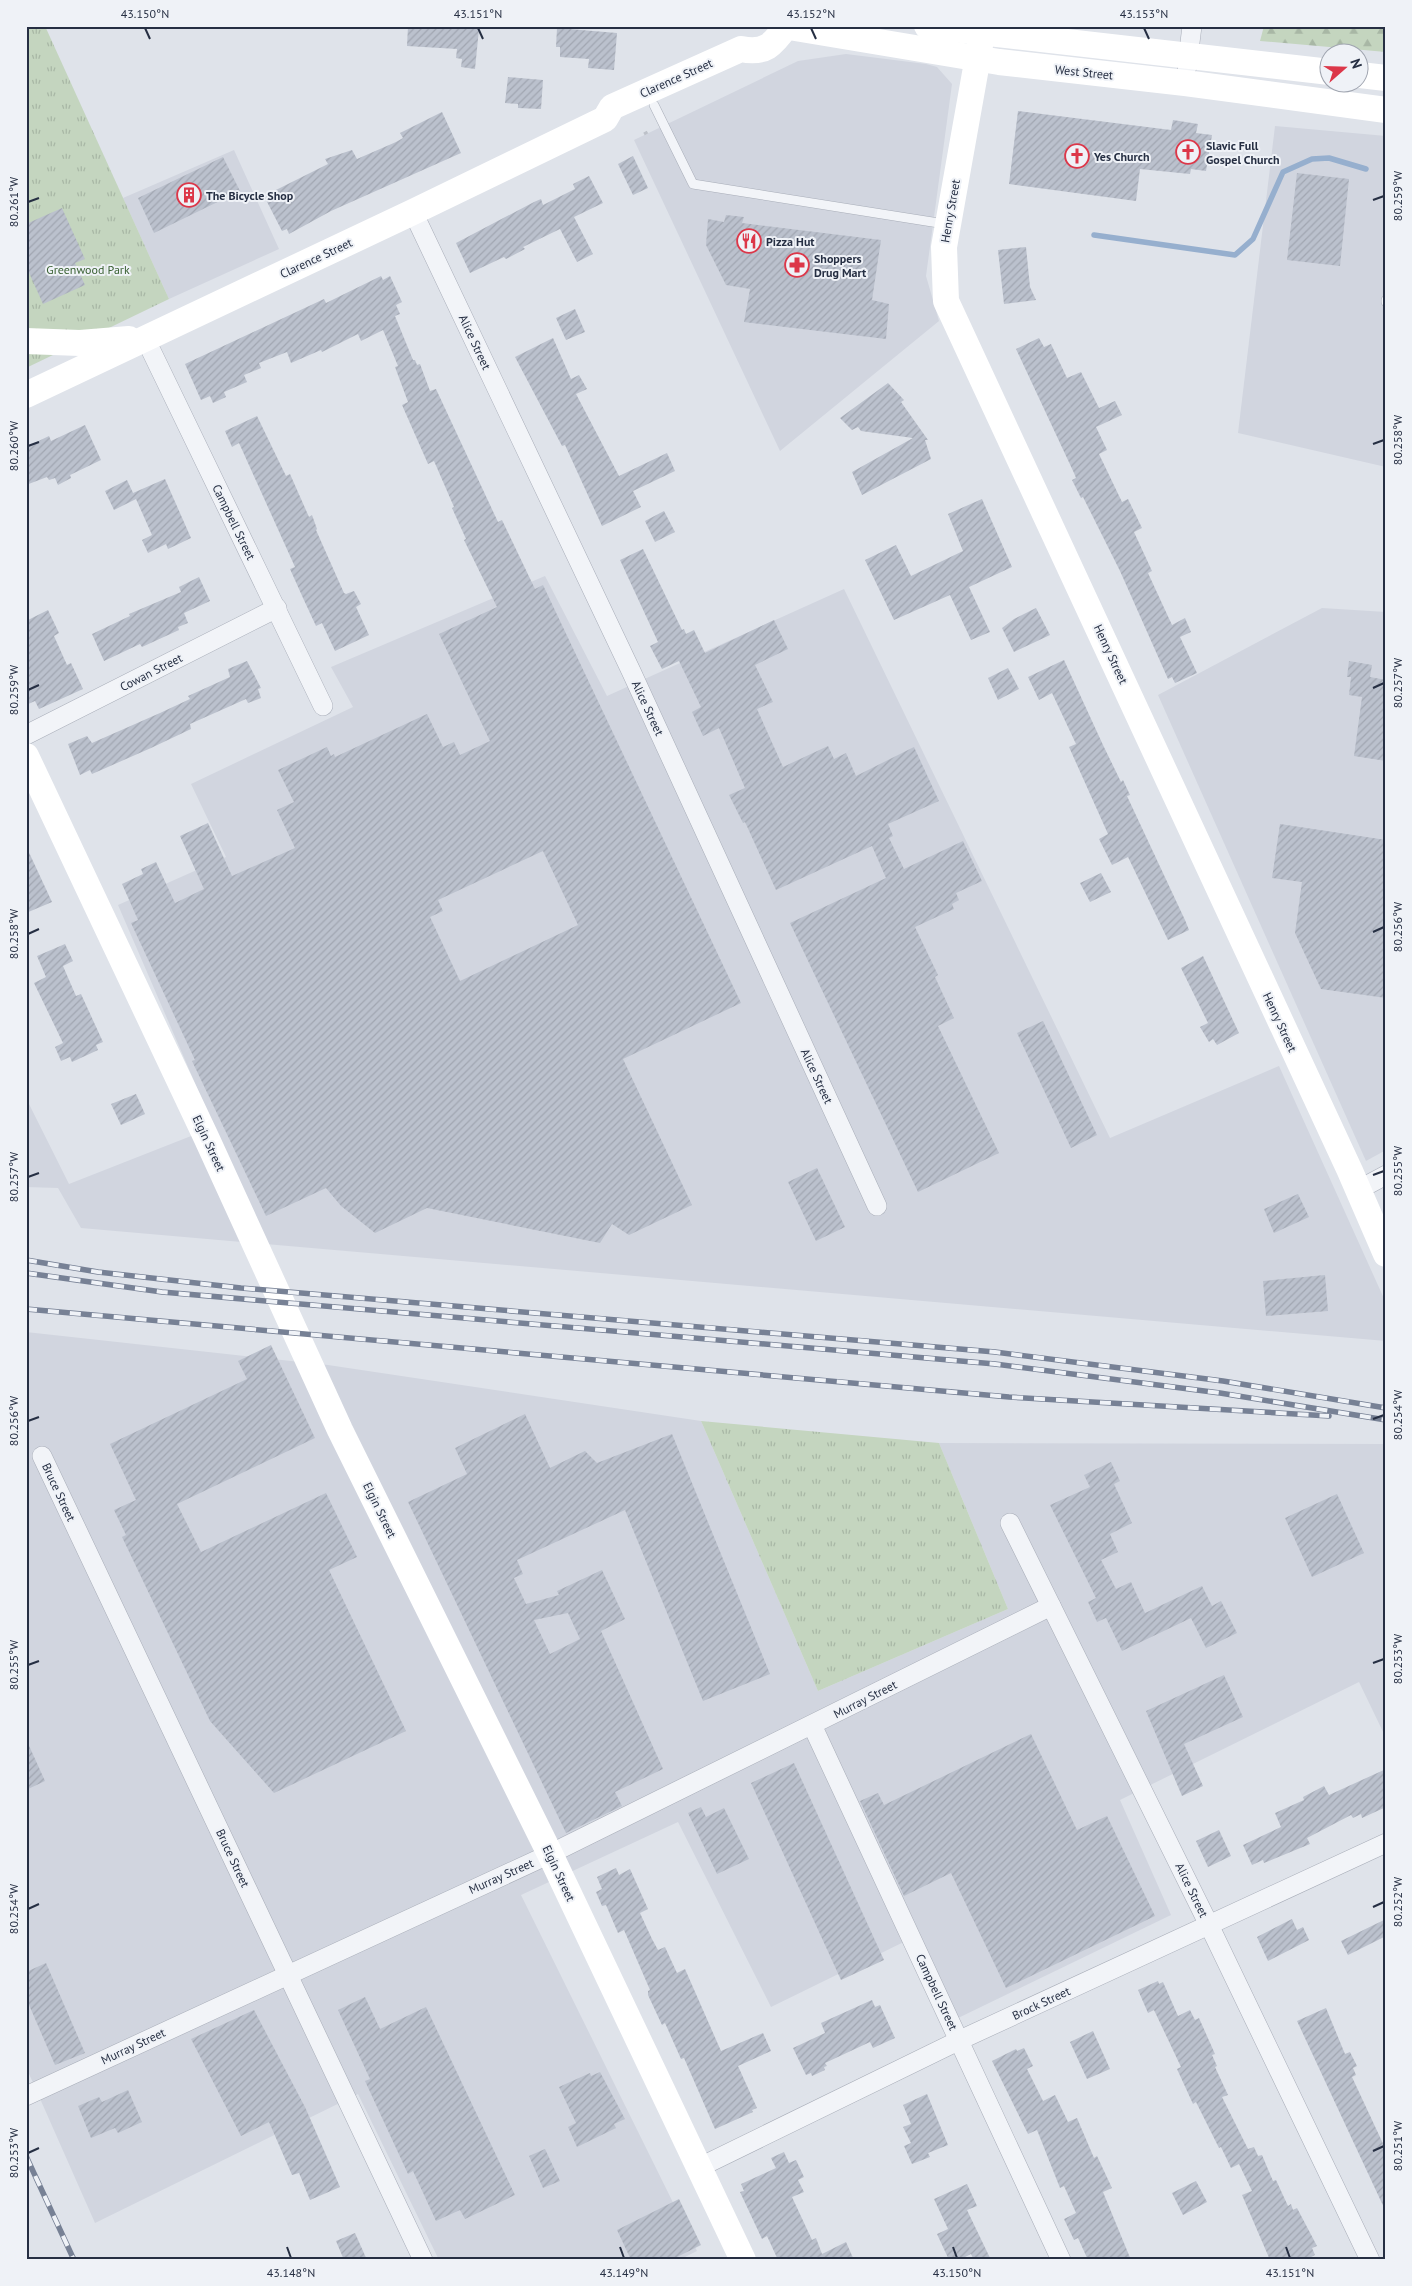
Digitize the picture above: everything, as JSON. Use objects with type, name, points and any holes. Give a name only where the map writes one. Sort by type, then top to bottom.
[{"type":"main road","name":"West Street","points":[[785,26],[980,46],[1188,56],[1320,71]]},
{"type":"main road","name":"Clarence Street","points":[[26,395],[605,119],[612,107],[741,49],[754,52],[770,46],[785,26]]},
{"type":"main road","name":"West Street","points":[[927,26],[980,46],[1185,83],[1386,110]]},
{"type":"main road","name":"Henry Street","points":[[980,46],[944,247],[946,301],[1386,1254]]},
{"type":"main road","name":"Clarence Street","points":[[605,119],[619,121],[747,62],[754,52]]},
{"type":"main road","points":[[1370,76],[1386,78]]},
{"type":"main road","points":[[26,341],[80,343],[145,338]]},
{"type":"main road","name":"Elgin Street","points":[[26,756],[202,1128],[340,1430],[550,1854],[742,2260]]},
{"type":"street","points":[[1185,83],[1192,26]]},
{"type":"street","name":"Alice Street","points":[[413,212],[626,662],[877,1206]]},
{"type":"street","name":"Campbell Street","points":[[145,338],[323,706]]},
{"type":"street","name":"Cowan Street","points":[[26,735],[276,608]]},
{"type":"street","points":[[1358,1190],[1386,1175]]},
{"type":"street","name":"Bruce Street","points":[[42,1456],[423,2260]]},
{"type":"street","name":"Alice Street","points":[[1010,1523],[1209,1925],[1370,2260]]},
{"type":"street","name":"Murray Street","points":[[26,2096],[288,1973],[550,1854],[1051,1606]]},
{"type":"street","name":"Campbell Street","points":[[812,1725],[1061,2260]]},
{"type":"street","name":"Brock Street","points":[[698,2168],[960,2040],[1386,1843]]},
{"type":"lane","points":[[654,105],[693,184],[948,224]]},
{"type":"path","points":[[644,134],[649,131]]},
{"type":"shaded area","points":[[846,54],[937,67],[952,84],[926,276],[939,321],[780,451],[634,140],[798,61]]},
{"type":"shaded area","points":[[1275,126],[1386,136],[1386,467],[1238,433]]},
{"type":"shaded area","points":[[234,150],[279,249],[169,299],[123,198]]},
{"type":"shaded area","points":[[545,576],[607,696],[844,589],[1110,1138],[1279,1066],[1386,1303],[1386,1341],[81,1228],[58,1188],[26,1187],[26,1098],[69,1184],[214,1127],[118,905],[226,857],[191,784],[353,707],[331,667]]},
{"type":"shaded area","points":[[1322,608],[1386,612],[1386,1150],[1366,1161],[1158,695]]},
{"type":"shaded area","points":[[26,1332],[328,1365],[701,1421],[818,1691],[1008,1609],[939,1443],[1386,1444],[1386,1738],[1359,1682],[1120,1800],[1171,1915],[954,2020],[916,1936],[771,2007],[678,1822],[521,1895],[697,2251],[679,2260],[439,2260],[358,2094],[95,2223],[26,2067]]},
{"type":"green space","name":"Greenwood Park","points":[[26,26],[45,26],[169,299],[26,368]]},
{"type":"green space","points":[[1264,26],[1386,26],[1386,52],[1370,51],[1370,42],[1320,42],[1320,46],[1260,41]]},
{"type":"green space","points":[[701,1421],[939,1443],[1008,1609],[818,1691]]},
{"type":"building","points":[[408,26],[479,29],[475,69],[461,67],[462,59],[456,58],[457,49],[407,46]]},
{"type":"building","points":[[557,28],[617,33],[614,70],[588,68],[589,59],[560,57],[560,47],[556,47]]},
{"type":"building","points":[[508,77],[543,80],[541,109],[518,108],[518,104],[505,103]]},
{"type":"building","name":"Yes Church","points":[[1018,111],[1171,130],[1173,120],[1198,124],[1196,133],[1212,135],[1206,171],[1191,169],[1190,174],[1140,169],[1136,201],[1009,184]]},
{"type":"building","points":[[442,112],[461,153],[331,211],[289,234],[287,229],[282,231],[264,196],[328,164],[325,159],[352,150],[357,159],[396,142],[403,138],[400,133]]},
{"type":"building","points":[[633,156],[648,188],[633,195],[618,164]]},
{"type":"building","name":"The Bicycle Shop","points":[[223,157],[240,191],[154,233],[138,198]]},
{"type":"building","points":[[1297,173],[1349,179],[1340,266],[1287,260]]},
{"type":"building","points":[[589,176],[603,203],[574,217],[593,254],[577,262],[560,229],[523,247],[525,249],[506,259],[504,257],[470,273],[456,243],[534,202],[541,199],[543,205],[575,189],[573,184]]},
{"type":"building","points":[[62,208],[85,259],[75,263],[85,285],[43,304],[26,266],[26,224]]},
{"type":"building","name":"Shoppers Drug Mart","points":[[726,215],[744,217],[742,223],[881,240],[872,300],[889,304],[886,339],[744,322],[750,289],[726,285],[706,245],[708,219],[724,222]]},
{"type":"building","points":[[1026,247],[1030,287],[1036,300],[1004,304],[998,250]]},
{"type":"building","points":[[381,276],[383,280],[390,276],[402,302],[396,305],[400,314],[395,316],[413,360],[415,360],[417,365],[420,364],[430,391],[436,389],[498,522],[502,520],[535,589],[543,585],[741,1003],[623,1059],[692,1205],[629,1235],[612,1224],[600,1243],[427,1208],[375,1233],[341,1206],[326,1188],[266,1216],[192,1061],[195,1060],[131,923],[138,920],[122,884],[143,874],[141,869],[156,862],[175,903],[204,889],[180,836],[208,823],[232,876],[295,848],[277,810],[294,802],[278,770],[327,747],[331,756],[334,754],[335,757],[427,714],[443,747],[454,742],[460,755],[490,741],[439,634],[497,607],[464,540],[466,539],[452,508],[454,507],[434,461],[428,464],[402,405],[408,402],[395,367],[398,366],[383,330],[361,341],[358,334],[322,352],[321,350],[291,363],[287,352],[259,363],[261,368],[244,375],[247,382],[224,392],[226,397],[213,403],[210,396],[201,400],[185,364],[324,299],[326,303]],"holes":[[[543,851],[578,925],[460,981],[430,917],[443,911],[438,900]]]},
{"type":"building","points":[[575,309],[585,332],[566,340],[556,318]]},
{"type":"building","points":[[553,338],[571,379],[579,375],[587,389],[576,394],[619,476],[667,453],[675,471],[633,491],[641,507],[602,526],[565,445],[562,446],[515,357]]},
{"type":"building","points":[[1039,338],[1044,347],[1051,344],[1067,378],[1081,372],[1099,408],[1115,401],[1122,415],[1096,427],[1107,450],[1099,454],[1122,502],[1128,499],[1142,528],[1134,532],[1152,571],[1148,573],[1172,625],[1185,618],[1191,632],[1180,637],[1197,673],[1175,683],[1172,677],[1168,679],[1120,571],[1083,497],[1081,498],[1072,480],[1076,478],[1074,473],[1016,349]]},
{"type":"building","points":[[888,383],[904,400],[901,402],[928,440],[925,440],[931,459],[862,495],[852,472],[913,438],[861,431],[858,427],[852,430],[840,418]]},
{"type":"building","points":[[257,416],[286,476],[290,474],[309,517],[312,515],[316,530],[344,593],[354,591],[361,604],[356,607],[369,635],[335,651],[322,623],[316,626],[303,598],[290,569],[295,567],[239,443],[232,447],[225,431]]},
{"type":"building","points":[[85,425],[101,460],[70,475],[71,478],[58,485],[55,478],[49,480],[47,477],[26,485],[26,447],[49,436],[51,441]]},
{"type":"building","points":[[165,479],[191,538],[168,549],[166,544],[148,553],[142,540],[152,535],[136,499],[114,510],[105,491],[127,480],[133,493]]},
{"type":"building","points":[[982,499],[1012,567],[969,587],[990,632],[971,640],[950,595],[894,620],[865,560],[896,545],[911,576],[963,551],[948,514]]},
{"type":"building","points":[[664,511],[675,532],[655,542],[645,521]]},
{"type":"building","points":[[643,549],[682,630],[684,629],[686,634],[694,630],[705,653],[774,620],[788,649],[755,665],[773,702],[757,709],[783,767],[828,746],[834,759],[846,753],[856,776],[914,747],[939,801],[888,824],[893,836],[889,838],[904,869],[963,841],[982,881],[956,893],[959,900],[952,904],[954,909],[915,927],[938,975],[935,977],[954,1018],[938,1026],[999,1153],[918,1192],[790,923],[886,878],[872,846],[776,890],[745,822],[743,823],[729,795],[745,788],[719,728],[703,736],[692,712],[701,707],[679,661],[662,669],[650,646],[658,642],[620,560]]},
{"type":"building","points":[[199,577],[210,601],[184,613],[188,623],[178,627],[179,630],[142,647],[140,644],[104,661],[92,634],[130,616],[129,614],[181,592],[179,587]]},
{"type":"building","points":[[1036,608],[1050,635],[1014,652],[1002,628],[1014,619]]},
{"type":"building","points":[[48,610],[59,633],[54,636],[67,665],[71,663],[83,689],[39,709],[35,701],[26,705],[26,621]]},
{"type":"building","points":[[1064,660],[1121,782],[1123,780],[1130,795],[1127,796],[1189,930],[1168,940],[1128,857],[1112,865],[1099,839],[1108,834],[1069,747],[1076,744],[1052,693],[1039,700],[1028,677]]},
{"type":"building","points":[[247,661],[261,688],[258,689],[261,698],[248,703],[246,699],[190,724],[191,729],[151,748],[92,774],[90,770],[80,775],[68,744],[87,736],[92,743],[160,713],[190,699],[188,696],[230,677],[228,669]]},
{"type":"building","points":[[1349,661],[1372,665],[1370,677],[1386,680],[1386,761],[1354,756],[1362,697],[1349,695],[1351,677],[1347,677]]},
{"type":"building","points":[[1008,668],[1019,689],[998,700],[988,678]]},
{"type":"building","points":[[1280,824],[1386,840],[1386,998],[1321,989],[1295,933],[1302,882],[1272,878]]},
{"type":"building","points":[[26,846],[52,902],[26,913]]},
{"type":"building","points":[[1101,873],[1111,892],[1090,902],[1080,883]]},
{"type":"building","points":[[65,944],[73,961],[63,966],[76,996],[81,994],[103,1042],[96,1045],[98,1050],[72,1062],[70,1057],[61,1061],[55,1047],[63,1043],[34,983],[46,977],[37,956]]},
{"type":"building","points":[[1203,956],[1239,1033],[1217,1045],[1213,1039],[1209,1042],[1200,1027],[1208,1023],[1181,968]]},
{"type":"building","points":[[1043,1021],[1097,1135],[1071,1148],[1017,1033]]},
{"type":"building","points":[[136,1094],[145,1114],[121,1125],[111,1104]]},
{"type":"building","points":[[817,1168],[845,1227],[816,1241],[788,1182]]},
{"type":"building","points":[[1298,1194],[1309,1217],[1274,1233],[1264,1209]]},
{"type":"building","points":[[1325,1275],[1328,1311],[1266,1316],[1263,1281]]},
{"type":"building","points":[[271,1345],[315,1438],[177,1504],[201,1552],[326,1493],[357,1557],[329,1570],[406,1731],[274,1793],[210,1721],[122,1537],[126,1535],[114,1510],[136,1500],[110,1444],[247,1379],[238,1361]]},
{"type":"building","points":[[525,1414],[550,1468],[585,1451],[597,1463],[672,1434],[770,1674],[703,1701],[625,1510],[517,1560],[523,1574],[514,1578],[526,1604],[559,1595],[557,1591],[602,1570],[625,1619],[601,1631],[663,1769],[615,1792],[622,1806],[566,1833],[408,1502],[467,1474],[455,1448]],"holes":[[[568,1613],[580,1639],[550,1654],[534,1620]]]},
{"type":"building","points":[[1111,1462],[1120,1481],[1114,1484],[1132,1523],[1110,1534],[1118,1552],[1101,1560],[1116,1589],[1131,1582],[1145,1613],[1202,1586],[1212,1606],[1221,1601],[1237,1633],[1206,1648],[1191,1618],[1122,1651],[1106,1618],[1097,1622],[1088,1602],[1096,1598],[1050,1505],[1090,1487],[1084,1475]]},
{"type":"building","points":[[1337,1494],[1364,1553],[1312,1577],[1285,1518]]},
{"type":"building","points":[[1224,1675],[1243,1717],[1184,1744],[1203,1786],[1182,1796],[1146,1711]]},
{"type":"building","points":[[1031,1734],[1077,1830],[1107,1816],[1155,1916],[1006,1988],[951,1873],[904,1896],[860,1801],[878,1793],[884,1805]]},
{"type":"building","points":[[26,1739],[45,1781],[26,1790]]},
{"type":"building","points":[[794,1763],[884,1960],[841,1980],[751,1783]]},
{"type":"building","points":[[1386,1769],[1386,1807],[1362,1818],[1361,1814],[1353,1818],[1351,1815],[1307,1838],[1310,1844],[1264,1863],[1263,1860],[1252,1865],[1243,1845],[1281,1827],[1275,1813],[1304,1800],[1303,1797],[1324,1786],[1329,1795]]},
{"type":"building","points":[[701,1807],[706,1817],[724,1808],[749,1859],[717,1874],[688,1813]]},
{"type":"building","points":[[1219,1830],[1231,1856],[1208,1867],[1196,1841]]},
{"type":"building","points":[[616,1868],[619,1875],[630,1869],[648,1909],[640,1913],[652,1939],[658,1950],[665,1947],[677,1973],[685,1969],[721,2051],[763,2033],[771,2051],[738,2066],[757,2108],[752,2110],[753,2112],[715,2129],[684,2058],[681,2059],[665,2023],[662,2025],[648,1995],[650,1990],[624,1930],[618,1933],[606,1905],[602,1906],[596,1892],[602,1889],[597,1877]]},
{"type":"building","points":[[1292,1919],[1297,1930],[1303,1927],[1309,1940],[1268,1961],[1257,1937]]},
{"type":"building","points":[[1386,1919],[1386,1936],[1348,1955],[1341,1941]]},
{"type":"building","points":[[46,1963],[85,2053],[55,2065],[26,1998],[26,1972]]},
{"type":"building","points":[[1158,1981],[1159,1984],[1163,1982],[1178,2016],[1190,2010],[1195,2020],[1199,2018],[1215,2054],[1212,2055],[1217,2066],[1215,2067],[1228,2095],[1222,2097],[1248,2149],[1254,2147],[1258,2156],[1262,2155],[1273,2181],[1276,2180],[1288,2206],[1291,2204],[1293,2210],[1297,2208],[1317,2246],[1312,2248],[1315,2255],[1305,2260],[1270,2260],[1242,2195],[1252,2191],[1239,2164],[1231,2168],[1196,2102],[1193,2104],[1177,2069],[1181,2067],[1154,2010],[1148,2013],[1138,1990]]},
{"type":"building","points":[[365,1997],[380,2029],[426,2007],[515,2195],[465,2219],[460,2210],[436,2221],[413,2171],[408,2174],[365,2081],[370,2079],[338,2010]]},
{"type":"building","points":[[872,2000],[875,2007],[880,2005],[895,2038],[873,2048],[870,2042],[825,2063],[827,2066],[824,2067],[825,2070],[812,2076],[811,2073],[806,2075],[793,2048],[825,2033],[821,2023]]},
{"type":"building","points":[[1326,2008],[1345,2054],[1350,2052],[1357,2066],[1353,2068],[1356,2075],[1352,2077],[1386,2150],[1386,2212],[1297,2021]]},
{"type":"building","points":[[254,2010],[305,2107],[340,2187],[310,2200],[299,2173],[292,2175],[269,2122],[241,2136],[191,2039]]},
{"type":"building","points":[[1093,2031],[1110,2069],[1087,2079],[1070,2042]]},
{"type":"building","points":[[1024,2048],[1033,2066],[1027,2069],[1043,2101],[1055,2095],[1068,2122],[1077,2118],[1094,2158],[1097,2156],[1112,2188],[1103,2192],[1131,2260],[1088,2260],[1078,2238],[1074,2240],[1064,2219],[1076,2213],[1064,2186],[1060,2188],[1037,2130],[1028,2134],[992,2061],[1016,2049],[1017,2051]]},
{"type":"building","points":[[600,2072],[625,2119],[614,2124],[616,2128],[577,2147],[568,2127],[576,2123],[559,2087],[590,2073],[591,2076]]},
{"type":"building","points":[[128,2090],[142,2122],[118,2133],[115,2128],[91,2138],[78,2106],[99,2097],[102,2102]]},
{"type":"building","points":[[927,2094],[948,2145],[928,2153],[930,2157],[912,2164],[904,2146],[911,2143],[903,2127],[911,2124],[903,2105]]},
{"type":"building","points":[[545,2149],[560,2181],[543,2188],[529,2156]]},
{"type":"building","points":[[784,2152],[789,2163],[796,2160],[804,2177],[798,2180],[804,2192],[792,2197],[812,2240],[816,2238],[822,2254],[846,2242],[854,2260],[778,2260],[767,2236],[762,2239],[740,2192],[744,2191],[741,2184],[776,2168],[771,2158]]},
{"type":"building","points":[[1196,2181],[1207,2202],[1183,2215],[1172,2193]]},
{"type":"building","points":[[967,2184],[977,2206],[967,2210],[991,2260],[974,2260],[971,2254],[959,2260],[949,2260],[937,2234],[948,2229],[934,2199]]},
{"type":"building","points":[[679,2199],[701,2245],[671,2260],[631,2260],[617,2230]]},
{"type":"building","points":[[355,2233],[367,2260],[344,2260],[336,2241]]},
{"type":"waterway","points":[[1094,235],[1235,255],[1253,239],[1283,172],[1312,159],[1329,158],[1366,169]]},
{"type":"railway","points":[[26,1260],[98,1272],[241,1288],[995,1352],[1223,1381],[1386,1408]]},
{"type":"railway","points":[[26,1273],[162,1292],[995,1364],[1220,1393],[1386,1420]]},
{"type":"railway","points":[[26,1309],[1009,1397],[1329,1416]]},
{"type":"railway","points":[[26,2156],[74,2260]]},
{"type":"place","name":"Slavic Full Gospel Church","points":[[1188,152]]},
{"type":"place","name":"Yes Church","points":[[1077,156]]},
{"type":"place","name":"The Bicycle Shop","points":[[189,195]]},
{"type":"place","name":"Pizza Hut","points":[[749,241]]},
{"type":"place","name":"Shoppers Drug Mart","points":[[797,265]]}]
